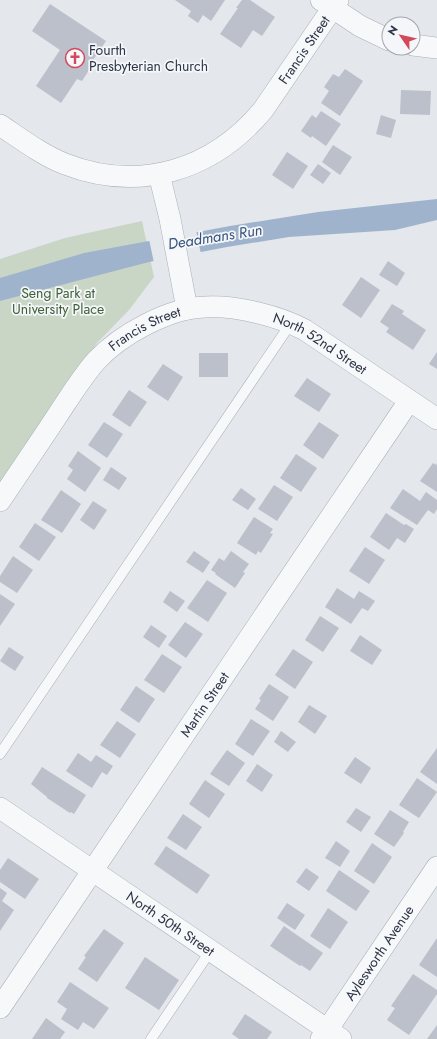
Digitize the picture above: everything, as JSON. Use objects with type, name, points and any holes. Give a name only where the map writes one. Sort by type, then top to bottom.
[{"type":"street","points":[[330,3],[360,26],[381,36]]},
{"type":"street","name":"Francis Street","points":[[0,501],[75,389],[96,361],[119,342],[140,328],[162,317],[187,309],[170,219],[159,174],[192,164],[215,153],[253,122],[264,110],[330,3]]},
{"type":"street","points":[[421,46],[437,48]]},
{"type":"street","points":[[0,125],[44,154],[79,169],[120,177],[159,174]]},
{"type":"street","name":"North 52nd Street","points":[[187,309],[205,306],[238,309],[291,323],[305,330],[437,419]]},
{"type":"street","name":"Martin Street","points":[[0,1008],[409,401]]},
{"type":"street","name":"North 50th Street","points":[[0,808],[211,950],[329,1036]]},
{"type":"street","name":"Aylesworth Avenue","points":[[329,1036],[437,867]]},
{"type":"lane","points":[[0,754],[291,323]]},
{"type":"lane","points":[[151,1039],[211,950]]},
{"type":"green space","name":"Seng Park at University Place","points":[[142,221],[154,277],[129,310],[97,343],[0,486],[0,259],[65,238]]},
{"type":"water","name":"Deadmans Run","points":[[437,199],[437,220],[395,230],[289,237],[227,247],[149,262],[0,301],[0,278],[84,253],[230,226],[318,212]]},
{"type":"pier","points":[[196,230],[201,254],[154,263],[149,239]]},
{"type":"building","points":[[175,0],[225,0],[211,21],[203,15],[198,23],[188,16],[191,11]]},
{"type":"building","points":[[242,0],[250,0],[275,17],[262,36],[253,30],[241,48],[220,34]]},
{"type":"building","name":"Fourth Presbyterian Church","points":[[50,4],[106,41],[89,66],[91,67],[82,81],[77,79],[61,103],[36,86],[60,50],[32,31]]},
{"type":"building","points":[[345,69],[363,81],[340,116],[321,103],[329,91],[324,87],[333,74],[339,77]]},
{"type":"building","points":[[401,90],[431,91],[430,115],[400,114]]},
{"type":"building","points":[[321,111],[341,124],[326,146],[312,136],[311,138],[301,131],[312,115],[316,118]]},
{"type":"building","points":[[381,115],[396,120],[391,138],[376,134]]},
{"type":"building","points":[[333,145],[352,157],[340,175],[322,162]]},
{"type":"building","points":[[287,152],[308,166],[293,189],[272,175]]},
{"type":"building","points":[[318,164],[331,173],[323,184],[310,175]]},
{"type":"building","points":[[388,261],[405,273],[397,286],[379,275]]},
{"type":"building","points":[[361,277],[380,290],[361,318],[342,305]]},
{"type":"building","points":[[392,304],[404,311],[402,314],[426,330],[413,350],[386,332],[389,328],[380,322]]},
{"type":"building","points":[[437,352],[437,369],[429,364]]},
{"type":"building","points":[[199,353],[228,353],[228,377],[199,377]]},
{"type":"building","points":[[163,364],[183,377],[168,401],[147,387]]},
{"type":"building","points":[[307,378],[331,394],[319,412],[294,396]]},
{"type":"building","points":[[129,390],[147,402],[130,427],[112,415]]},
{"type":"building","points":[[104,422],[123,434],[107,458],[88,445]]},
{"type":"building","points":[[319,422],[339,435],[323,459],[303,445]]},
{"type":"building","points":[[78,451],[101,468],[85,492],[67,479],[73,470],[68,466]]},
{"type":"building","points":[[296,454],[317,468],[301,492],[280,478]]},
{"type":"building","points":[[433,463],[436,465],[437,463],[437,492],[420,481]]},
{"type":"building","points":[[111,467],[127,478],[119,490],[103,480]]},
{"type":"building","points":[[274,485],[293,497],[277,521],[258,509]]},
{"type":"building","points":[[241,488],[256,499],[248,510],[232,500]]},
{"type":"building","points":[[403,489],[420,501],[426,492],[437,500],[437,509],[434,514],[428,510],[417,525],[390,508]]},
{"type":"building","points":[[61,490],[81,504],[62,533],[41,520]]},
{"type":"building","points":[[93,501],[107,510],[94,530],[80,520]]},
{"type":"building","points":[[386,513],[404,525],[406,524],[414,529],[405,543],[397,538],[389,550],[370,537]]},
{"type":"building","points":[[254,517],[273,529],[270,533],[273,534],[261,553],[258,551],[256,555],[237,543]]},
{"type":"building","points":[[35,523],[56,537],[39,561],[19,547]]},
{"type":"building","points":[[365,547],[385,560],[369,584],[349,571]]},
{"type":"building","points":[[194,551],[210,562],[203,573],[186,562]]},
{"type":"building","points":[[231,551],[249,564],[235,588],[211,570],[219,558],[224,561]]},
{"type":"building","points":[[13,556],[33,570],[17,593],[0,582],[0,576]]},
{"type":"building","points":[[207,580],[227,593],[208,622],[187,608]]},
{"type":"building","points":[[337,588],[354,599],[359,591],[375,601],[368,611],[362,608],[351,624],[325,607]]},
{"type":"building","points":[[170,591],[185,601],[177,612],[163,602]]},
{"type":"building","points":[[0,594],[15,604],[0,626]]},
{"type":"building","points":[[320,616],[339,628],[323,652],[305,640]]},
{"type":"building","points":[[185,622],[203,634],[186,658],[168,645]]},
{"type":"building","points":[[151,625],[167,636],[159,648],[143,637]]},
{"type":"building","points":[[360,635],[382,650],[372,665],[350,651]]},
{"type":"building","points":[[9,647],[24,657],[15,671],[0,661]]},
{"type":"building","points":[[293,649],[313,662],[295,689],[275,675]]},
{"type":"building","points":[[162,654],[182,667],[164,693],[144,680]]},
{"type":"building","points":[[269,684],[289,697],[273,721],[255,709],[261,700],[259,699]]},
{"type":"building","points":[[136,686],[155,699],[139,723],[120,710]]},
{"type":"building","points":[[309,705],[327,716],[315,734],[298,722]]},
{"type":"building","points":[[251,719],[270,731],[253,756],[235,744]]},
{"type":"building","points":[[117,721],[136,734],[120,758],[100,745]]},
{"type":"building","points":[[281,731],[296,742],[288,752],[274,742]]},
{"type":"building","points":[[437,748],[437,784],[420,772]]},
{"type":"building","points":[[227,750],[245,763],[229,786],[210,774]]},
{"type":"building","points":[[78,753],[91,762],[96,755],[113,766],[107,775],[102,772],[92,788],[66,771]]},
{"type":"building","points":[[355,757],[371,768],[361,784],[344,773]]},
{"type":"building","points":[[257,764],[273,775],[262,792],[246,781]]},
{"type":"building","points":[[42,767],[86,795],[74,814],[47,798],[31,784]]},
{"type":"building","points":[[417,778],[437,792],[419,818],[399,805]]},
{"type":"building","points":[[205,780],[225,794],[209,818],[189,804]]},
{"type":"building","points":[[356,808],[371,817],[361,832],[346,822]]},
{"type":"building","points":[[390,810],[409,822],[403,832],[404,833],[394,847],[374,834]]},
{"type":"building","points":[[183,814],[202,827],[186,850],[167,838]]},
{"type":"building","points":[[336,841],[350,851],[340,867],[325,858]]},
{"type":"building","points":[[372,843],[392,857],[374,884],[354,871]]},
{"type":"building","points":[[166,846],[210,875],[197,894],[154,864]]},
{"type":"building","points":[[8,858],[39,879],[25,899],[0,882],[0,870]]},
{"type":"building","points":[[306,868],[319,877],[309,891],[296,882]]},
{"type":"building","points":[[339,870],[370,891],[356,911],[326,891]]},
{"type":"building","points":[[0,888],[7,893],[2,901],[14,910],[0,931]]},
{"type":"building","points":[[287,903],[305,915],[295,930],[277,918]]},
{"type":"building","points":[[328,908],[348,922],[330,949],[310,936]]},
{"type":"building","points":[[284,926],[323,953],[310,971],[270,946]]},
{"type":"building","points":[[104,929],[124,943],[97,982],[78,969],[86,957],[84,956]]},
{"type":"building","points":[[437,938],[437,977],[419,965]]},
{"type":"building","points":[[145,957],[179,980],[159,1010],[125,988]]},
{"type":"building","points":[[413,974],[437,990],[437,994],[409,1035],[387,1020],[395,1008],[391,1006]]},
{"type":"building","points":[[70,982],[109,1008],[94,1029],[83,1022],[78,1030],[61,1019],[67,1009],[57,1002]]},
{"type":"building","points":[[245,1014],[272,1032],[267,1039],[239,1039],[232,1034]]},
{"type":"building","points":[[46,1018],[65,1032],[60,1039],[32,1039]]},
{"type":"building","points":[[437,1025],[437,1039],[427,1039]]},
{"type":"place","name":"Fourth Presbyterian Church","points":[[75,58]]}]
